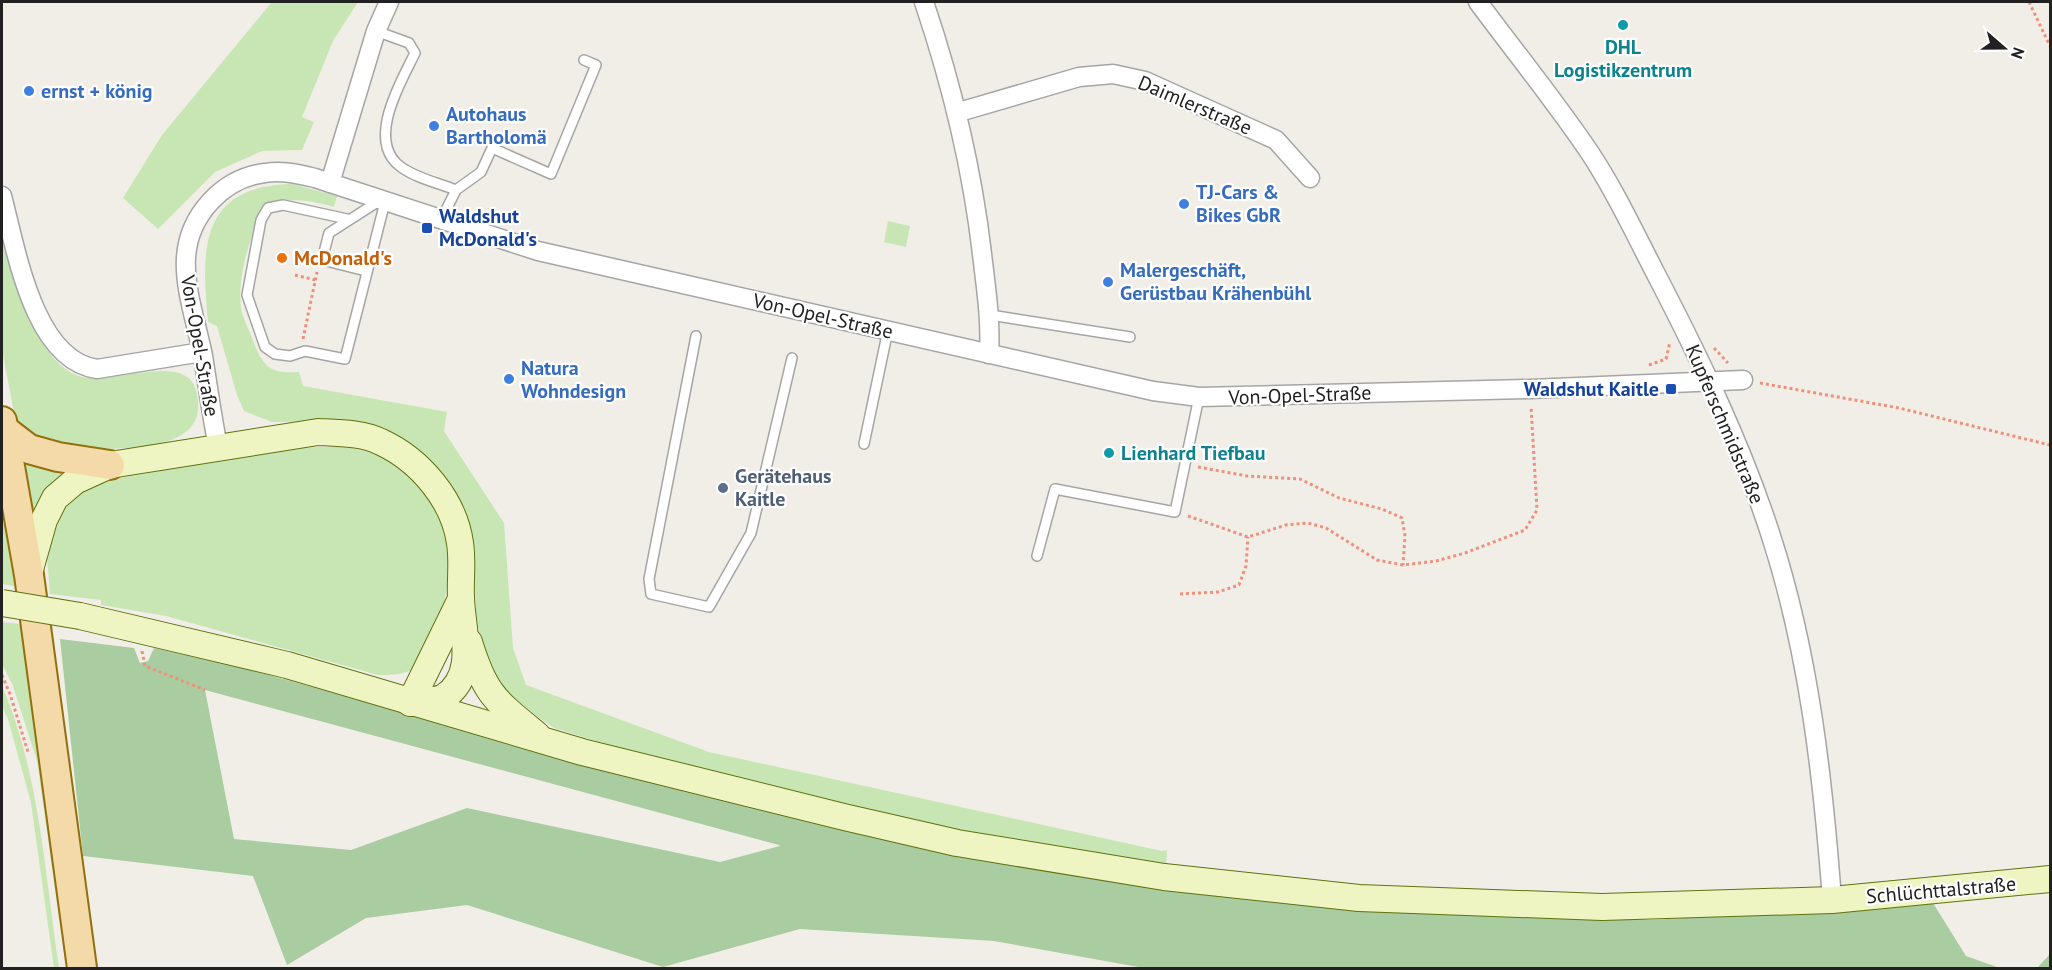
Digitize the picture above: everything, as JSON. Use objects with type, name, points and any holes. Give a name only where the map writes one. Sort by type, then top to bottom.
[{"type":"main road","points":[[2,425],[30,449],[57,457],[110,465]]},
{"type":"main road","points":[[2,425],[29,575],[82,969]]},
{"type":"main road","points":[[29,575],[44,520],[55,498],[75,481],[110,465],[318,432],[346,433],[381,441],[412,461],[436,485],[452,517],[461,549],[461,598],[467,636],[483,684],[498,703],[545,741]]},
{"type":"main road","points":[[410,703],[461,598]]},
{"type":"main road","name":"Schlüchttalstraße","points":[[2,603],[80,616],[287,665],[545,741],[844,817],[957,843],[1164,877],[1359,898],[1475,904],[1660,906],[1832,900],[2050,879]]},
{"type":"main road","points":[[410,703],[443,698],[458,682],[466,658],[467,636]]},
{"type":"street","points":[[330,183],[376,31],[389,2]]},
{"type":"street","points":[[924,2],[959,112],[978,219],[990,315],[989,354]]},
{"type":"street","name":"Kupferschmidstraße","points":[[1478,2],[1590,153],[1697,352],[1742,455],[1771,537],[1803,658],[1820,772],[1832,900]]},
{"type":"street","name":"Daimlerstraße","points":[[959,112],[1079,77],[1113,74],[1145,81],[1276,140],[1310,178]]},
{"type":"street","name":"Von-Opel-Straße","points":[[218,447],[188,282],[186,256],[192,230],[206,207],[225,188],[263,173],[290,172],[330,183],[538,251],[1153,391],[1199,397],[1530,389],[1743,380]]},
{"type":"street","points":[[2,196],[24,278],[46,332],[64,354],[81,367],[97,369],[202,352]]},
{"type":"lane","points":[[376,31],[409,43],[415,53],[387,122],[385,143],[394,161],[403,168],[456,190]]},
{"type":"lane","points":[[441,220],[456,190],[481,172],[492,148],[551,174],[596,65],[584,60]]},
{"type":"lane","points":[[366,270],[322,260],[329,233],[347,219],[382,201]]},
{"type":"lane","points":[[347,219],[283,205],[268,208],[261,220],[247,295],[265,347],[275,354],[290,356],[302,352],[345,359],[382,201]]},
{"type":"lane","points":[[990,315],[1130,338]]},
{"type":"lane","points":[[864,444],[888,330]]},
{"type":"lane","points":[[696,336],[649,579],[651,594],[662,597],[709,607],[751,533],[792,358]]},
{"type":"lane","points":[[1037,556],[1055,489],[1174,512],[1199,397]]},
{"type":"path","points":[[2029,2],[2050,46]]},
{"type":"path","points":[[302,352],[315,280],[322,260]]},
{"type":"path","points":[[295,275],[315,280]]},
{"type":"path","points":[[1647,365],[1666,359],[1670,342],[1665,332]]},
{"type":"path","points":[[1743,380],[1899,408],[2050,445]]},
{"type":"path","points":[[1174,512],[1248,537],[1286,525],[1308,523],[1326,528],[1377,560],[1403,565],[1456,555],[1525,530],[1538,510],[1530,389]]},
{"type":"path","points":[[1185,463],[1215,472],[1300,478],[1339,498],[1382,509],[1402,518],[1405,536],[1403,565]]},
{"type":"path","points":[[1180,594],[1218,592],[1239,585],[1246,566],[1248,537]]},
{"type":"path","points":[[145,631],[141,655],[145,666],[205,690]]},
{"type":"green space","points":[[272,2],[358,2],[333,41],[302,117],[314,122],[302,150],[262,151],[215,172],[158,229],[123,198],[162,135]]},
{"type":"green space","points":[[292,184],[337,196],[334,207],[299,200],[273,204],[264,208],[250,244],[243,270],[240,296],[244,319],[256,348],[264,362],[273,370],[299,372],[303,386],[447,412],[444,431],[504,523],[513,648],[526,685],[709,752],[1162,851],[1167,850],[1166,869],[957,834],[650,758],[554,728],[512,699],[494,681],[482,651],[476,613],[474,562],[465,519],[346,421],[272,422],[244,411],[237,395],[217,326],[208,322],[205,270],[212,226],[223,209],[239,196],[261,188]]},
{"type":"green space","points":[[2,217],[26,307],[48,350],[62,366],[79,376],[92,378],[162,371],[177,372],[189,378],[196,390],[198,408],[194,422],[186,432],[158,444],[70,453],[57,451],[47,446],[16,423],[2,350]]},
{"type":"green space","points":[[888,221],[910,226],[906,247],[884,242]]},
{"type":"green space","points":[[342,446],[381,456],[402,468],[426,492],[443,522],[450,568],[445,598],[424,658],[412,670],[378,675],[166,616],[101,605],[101,600],[50,594],[46,545],[59,509],[81,487],[283,449]]},
{"type":"green space","points":[[22,457],[85,468],[34,526]]},
{"type":"green space","points":[[2,487],[19,587],[2,584]]},
{"type":"green space","points":[[2,622],[20,624],[71,968],[66,968],[37,761],[13,686],[2,664]]},
{"type":"green space","points":[[60,639],[134,648],[140,663],[148,661],[154,648],[248,669],[580,763],[834,824],[1492,915],[1651,920],[1933,903],[1966,956],[1997,967],[2038,967],[2050,954],[2050,968],[1144,968],[994,941],[800,929],[663,967],[467,905],[366,918],[287,965],[253,876],[83,856]],"holes":[[[205,690],[779,845],[720,862],[467,808],[351,850],[234,839]]]},
{"type":"green space","points":[[2,686],[15,719],[33,789],[59,968],[54,968],[31,803],[8,719],[2,706]]},
{"type":"place","name":"DHL Logistikzentrum","points":[[1623,25]]},
{"type":"place","name":"ernst + könig","points":[[29,91]]},
{"type":"place","name":"Autohaus Bartholomä","points":[[434,126]]},
{"type":"place","name":"TJ-Cars & Bikes GbR","points":[[1184,204]]},
{"type":"place","name":"Waldshut McDonald's","points":[[427,228]]},
{"type":"place","name":"McDonald's","points":[[282,258]]},
{"type":"place","name":"Malergeschäft, Gerüstbau Krähenbühl","points":[[1108,282]]},
{"type":"place","name":"Natura Wohndesign","points":[[509,379]]},
{"type":"place","name":"Waldshut Kaitle","points":[[1671,389]]},
{"type":"place","name":"Lienhard Tiefbau","points":[[1109,453]]},
{"type":"place","name":"Gerätehaus Kaitle","points":[[723,488]]}]
